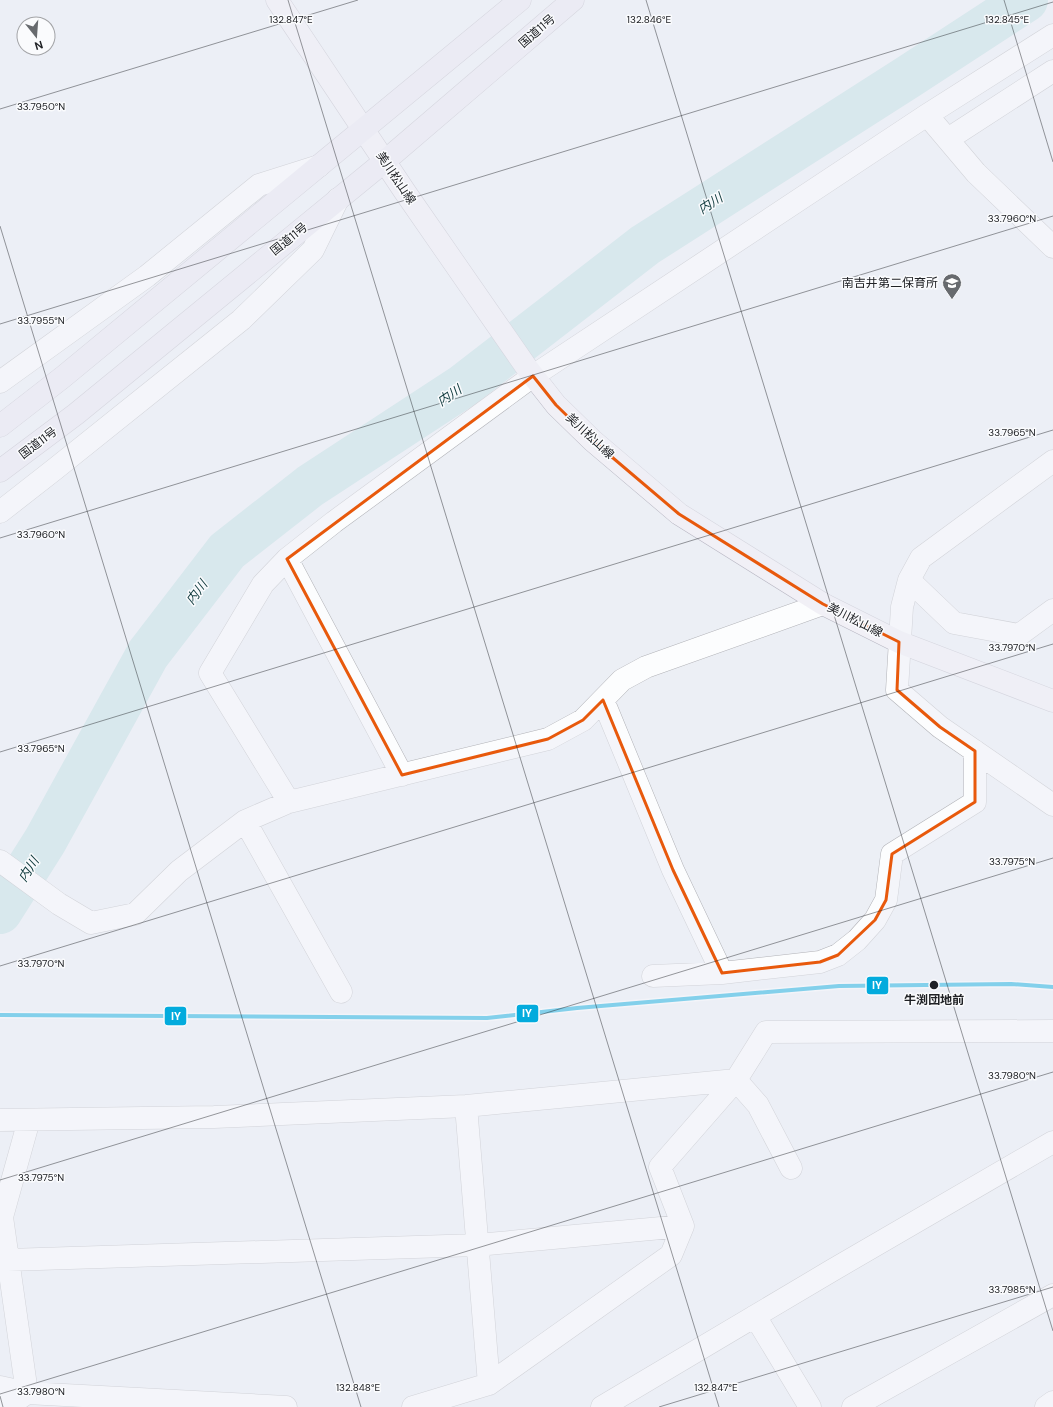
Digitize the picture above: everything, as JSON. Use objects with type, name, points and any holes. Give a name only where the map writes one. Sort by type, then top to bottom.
[{"type":"highway","points":[[0,426],[63,377],[520,0]]},
{"type":"highway","name":"国道11号","points":[[0,471],[76,414],[385,161],[573,0]]},
{"type":"main road","name":"美川松山線","points":[[277,0],[363,129],[530,372],[556,405],[593,441],[679,514],[823,604],[899,642],[1053,700]]},
{"type":"street","points":[[289,802],[210,674],[263,584],[287,559],[530,372],[1053,35]]},
{"type":"street","points":[[948,139],[1053,71]]},
{"type":"street","points":[[927,115],[976,173],[1053,247]]},
{"type":"street","points":[[0,382],[147,276],[259,185],[319,166]]},
{"type":"street","points":[[0,512],[241,320],[313,250],[338,199]]},
{"type":"street","points":[[1053,461],[921,558],[909,580],[902,607],[897,690],[940,727],[1053,805]]},
{"type":"street","points":[[287,559],[402,775]]},
{"type":"street","points":[[909,580],[954,623],[1019,635],[1053,610]]},
{"type":"street","points":[[0,861],[58,904],[91,923],[135,914],[178,871],[245,820],[289,802],[548,739],[583,720],[622,680],[646,667],[823,604]]},
{"type":"street","points":[[602,700],[673,870],[722,973]]},
{"type":"street","points":[[653,976],[722,973],[820,962],[838,955],[857,940],[875,920],[886,900],[892,854],[975,802],[975,751]]},
{"type":"street","points":[[245,820],[341,992]]},
{"type":"street","points":[[413,1407],[489,1384],[671,1255],[683,1226],[660,1167],[736,1080],[766,1032],[1053,1031]]},
{"type":"street","points":[[0,1120],[214,1117],[466,1106],[736,1080]]},
{"type":"street","points":[[736,1080],[758,1104],[791,1168]]},
{"type":"street","points":[[466,1106],[489,1384]]},
{"type":"street","points":[[27,1393],[2,1217],[29,1120]]},
{"type":"street","points":[[602,1407],[831,1271],[1053,1142]]},
{"type":"street","points":[[8,1260],[478,1245],[683,1226]]},
{"type":"street","points":[[853,1407],[1053,1295]]},
{"type":"street","points":[[755,1316],[810,1407]]},
{"type":"street","points":[[0,1387],[27,1393],[286,1407]]},
{"type":"street","points":[[7,1407],[27,1393]]},
{"type":"street","points":[[1046,1407],[1053,1402]]},
{"type":"highlighted area","points":[[533,376],[556,405],[593,441],[679,514],[823,604],[899,642],[897,690],[940,727],[975,751],[975,802],[892,854],[886,900],[875,920],[838,955],[820,962],[722,973],[673,870],[603,700],[583,720],[548,739],[402,775],[287,559]]},
{"type":"waterway","name":"内川","points":[[0,912],[45,841],[148,654],[227,551],[310,486],[463,386],[645,245],[1026,0]]},
{"type":"transit line","name":"IY","points":[[0,1015],[487,1018],[577,1008],[839,986],[1011,984],[1053,987]]},
{"type":"place","name":"南吉井第二保育所","points":[[952,300]]},
{"type":"place","name":"牛渕団地前","points":[[934,985]]}]
